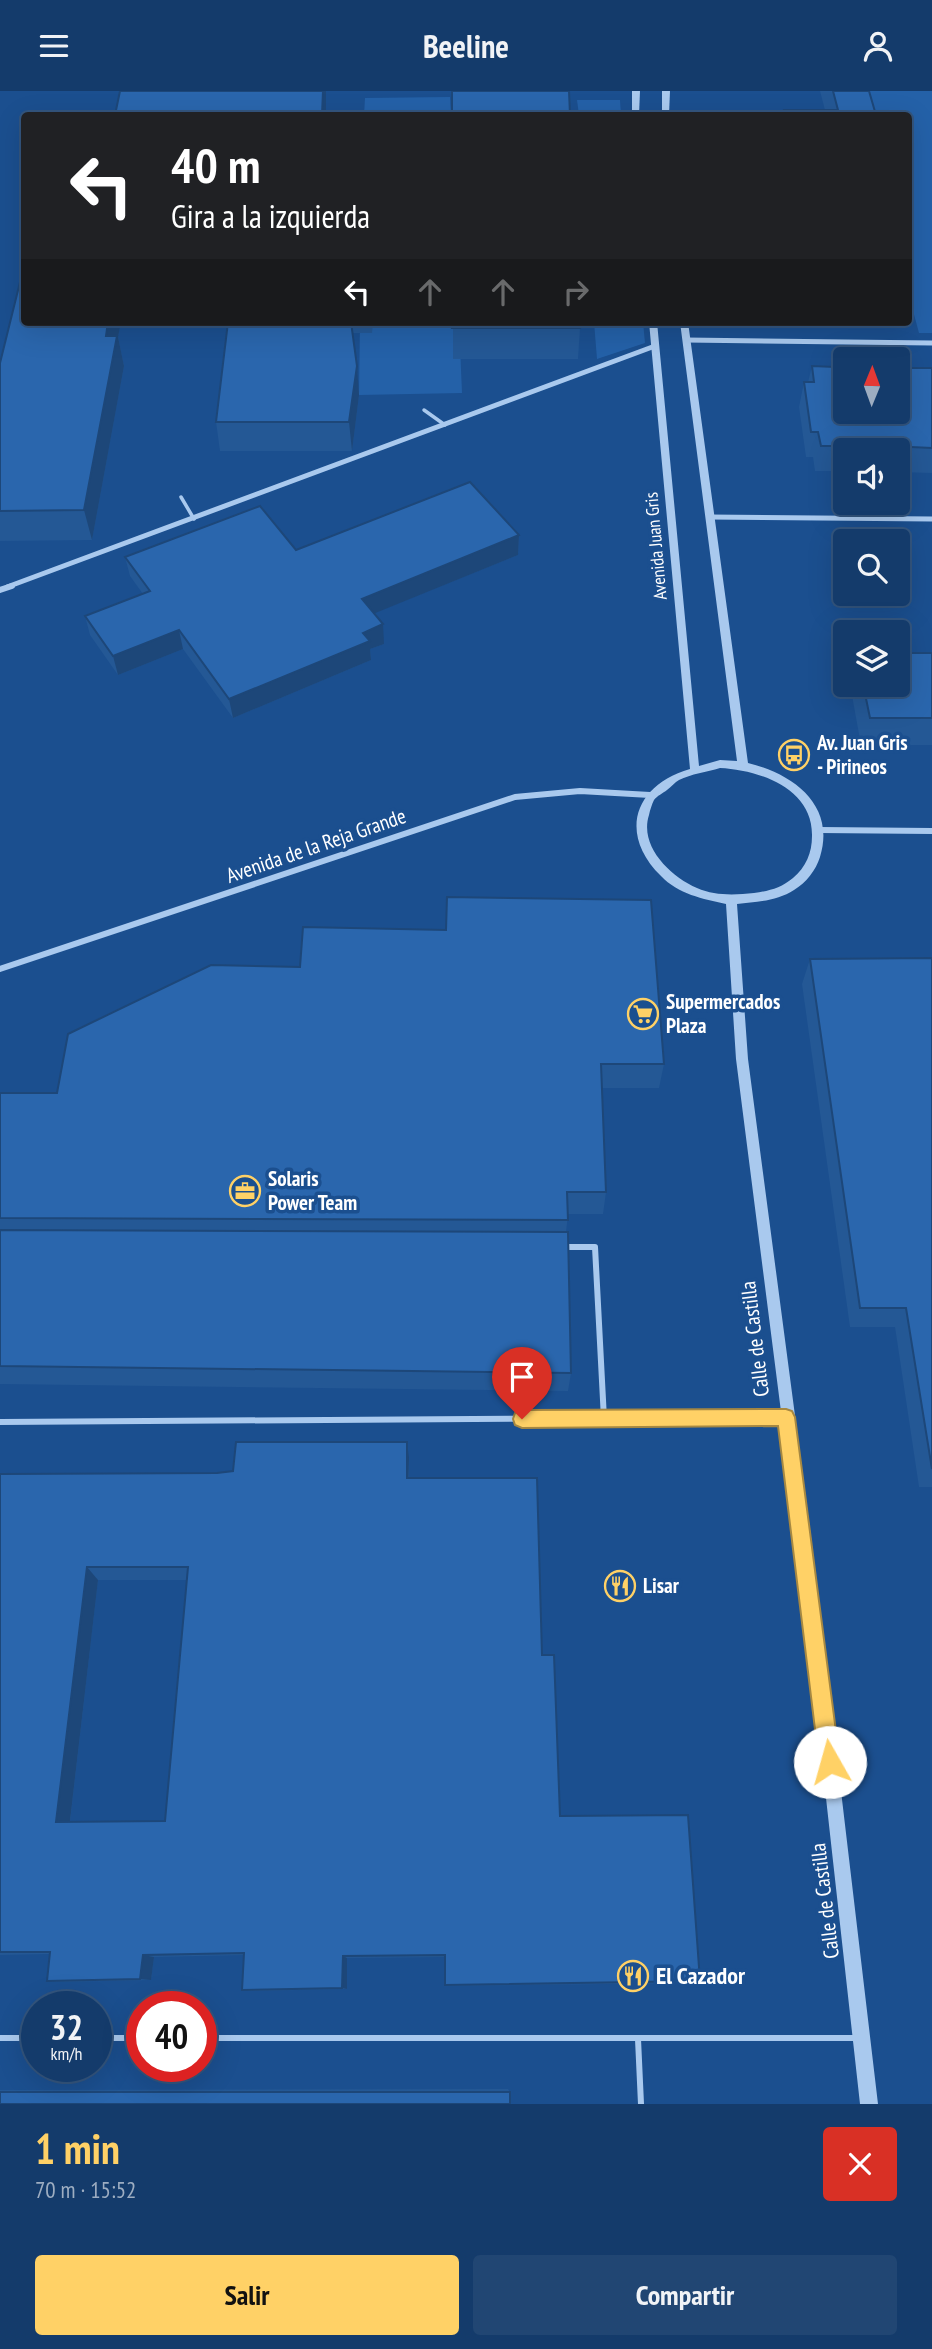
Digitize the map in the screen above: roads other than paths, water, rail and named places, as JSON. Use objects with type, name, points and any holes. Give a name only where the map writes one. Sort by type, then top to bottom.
[{"type":"street","points":[[636,91],[636,112]]},
{"type":"street","points":[[666,91],[666,112]]},
{"type":"street","name":"Avenida Juan Gris","points":[[653,326],[694,767]]},
{"type":"street","points":[[684,326],[743,765]]},
{"type":"street","points":[[685,340],[932,343]]},
{"type":"street","points":[[0,590],[655,346]]},
{"type":"street","points":[[709,517],[932,519]]},
{"type":"street","points":[[743,765],[771,773],[792,786],[807,802],[819,830],[816,858],[806,874],[793,886],[755,900],[731,901],[687,890],[664,875],[648,856],[641,837],[641,814],[650,795],[665,780],[694,767],[743,765]]},
{"type":"street","name":"Avenida de la Reja Grande","points":[[0,969],[514,797],[580,791],[650,795]]},
{"type":"street","points":[[819,830],[932,831]]},
{"type":"street","name":"Calle de Castilla","points":[[731,901],[743,1059],[786,1417],[804,1537],[869,2104]]},
{"type":"lane","points":[[424,410],[444,425]]},
{"type":"lane","points":[[181,497],[194,519]]},
{"type":"lane","points":[[554,1247],[596,1247],[604,1419]]},
{"type":"lane","points":[[0,1422],[786,1417]]},
{"type":"lane","points":[[0,2038],[21,2038]]},
{"type":"lane","points":[[217,2039],[862,2039]]},
{"type":"lane","points":[[638,2039],[641,2104]]},
{"type":"place","name":"Av. Juan Gris - Pirineos","points":[[794,755]]},
{"type":"place","name":"Supermercados Plaza","points":[[643,1014]]},
{"type":"place","name":"Solaris Power Team","points":[[245,1191]]},
{"type":"place","name":"Lisar","points":[[620,1586]]},
{"type":"place","name":"El Cazador","points":[[633,1976]]}]
